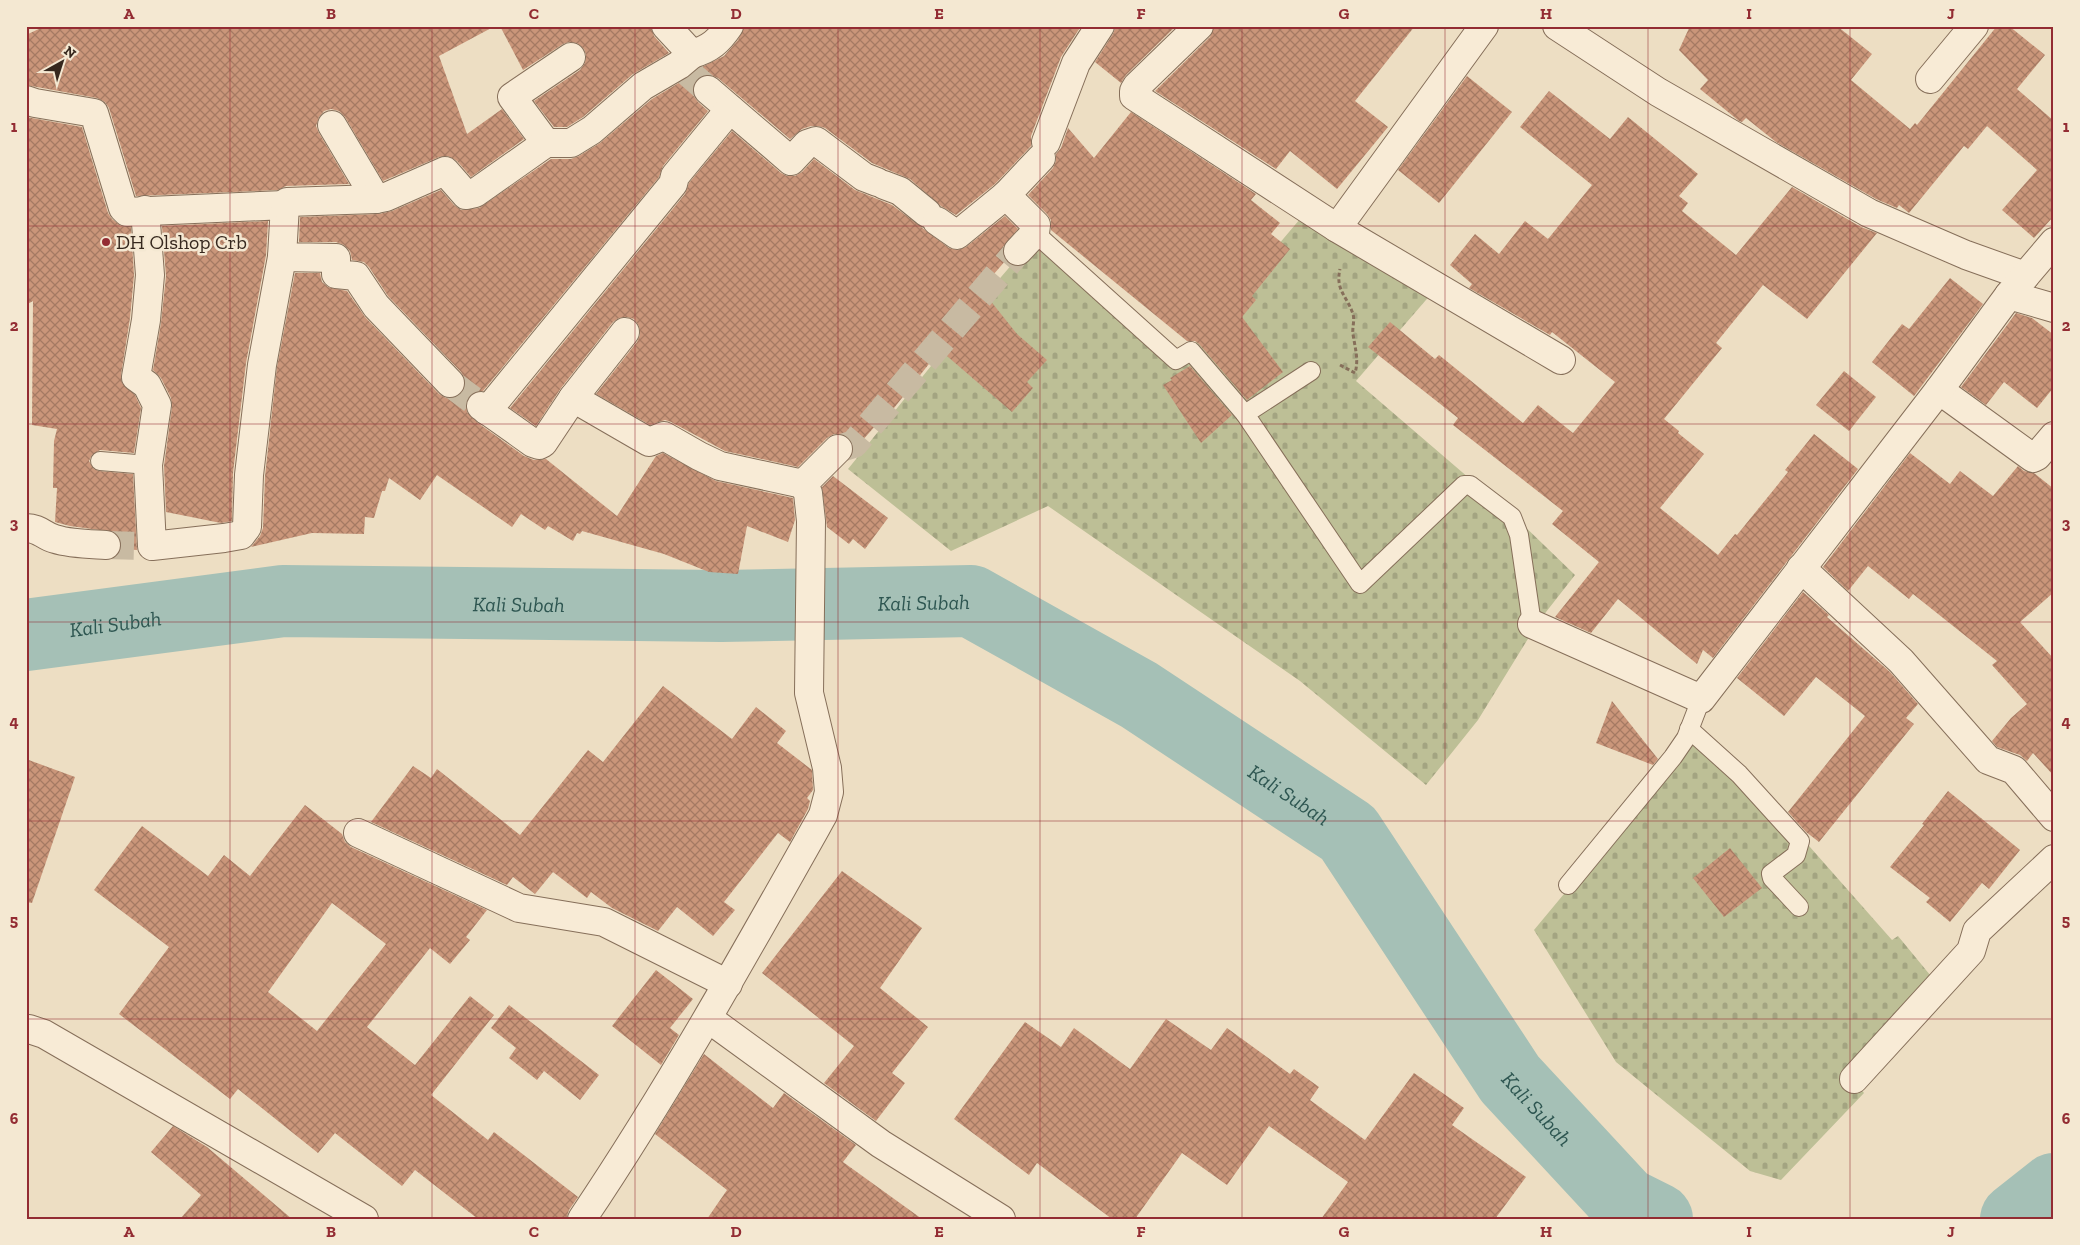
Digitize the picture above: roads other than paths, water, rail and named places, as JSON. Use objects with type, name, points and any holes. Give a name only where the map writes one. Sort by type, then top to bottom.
[{"type":"street","points":[[666,26],[685,63]]},
{"type":"street","points":[[26,100],[94,113],[123,208],[136,211],[376,199],[386,197],[445,171],[466,195],[475,193],[546,143],[571,143],[592,130],[643,86],[685,63],[718,41],[729,26]]},
{"type":"street","points":[[708,90],[791,161],[807,144],[816,141],[864,177],[900,191],[958,235],[1006,195],[1043,150],[1076,63],[1100,26]]},
{"type":"street","points":[[1199,26],[1137,86],[1134,96],[1338,228],[1561,360]]},
{"type":"street","points":[[1338,228],[1484,26]]},
{"type":"street","points":[[1557,26],[1658,92],[1869,213],[1966,255],[2054,308]]},
{"type":"street","points":[[1930,79],[1974,26]]},
{"type":"street","points":[[546,143],[512,97],[571,56]]},
{"type":"street","points":[[625,332],[573,398],[543,443],[539,445],[533,443],[484,408],[673,184],[675,176],[730,109]]},
{"type":"street","points":[[332,125],[376,199]]},
{"type":"street","points":[[1006,195],[1036,225],[1027,242]]},
{"type":"street","points":[[136,211],[150,275],[146,320],[136,378],[147,385],[157,405],[148,465],[147,546],[241,535],[247,527],[249,475],[262,365],[282,257],[284,205]]},
{"type":"street","points":[[1532,624],[1701,699],[2017,286],[2054,242]]},
{"type":"street","points":[[282,257],[336,258],[336,274],[356,276],[376,306],[450,383]]},
{"type":"street","points":[[1939,390],[2033,458],[2037,456],[2054,436]]},
{"type":"street","points":[[573,398],[649,442],[664,436],[720,466],[803,484],[808,493],[811,520],[809,693],[827,768],[829,792],[824,815],[709,1019],[628,1150],[582,1219]]},
{"type":"street","points":[[803,484],[838,449]]},
{"type":"street","points":[[26,528],[36,528],[53,539],[80,544],[106,545]]},
{"type":"street","points":[[1801,568],[1901,661],[1988,760],[2014,770],[2054,818]]},
{"type":"street","points":[[358,833],[519,908],[604,922],[728,984]]},
{"type":"street","points":[[1854,1079],[1972,951],[1977,930],[2054,859]]},
{"type":"street","points":[[709,1019],[881,1144],[1001,1219]]},
{"type":"street","points":[[26,1030],[29,1028],[44,1034],[364,1219]]},
{"type":"lane","points":[[1027,242],[1176,360],[1191,350],[1245,414],[1360,584],[1464,485],[1470,485],[1512,518],[1519,535],[1532,624]]},
{"type":"lane","points":[[1245,414],[1311,371]]},
{"type":"lane","points":[[100,461],[148,465]]},
{"type":"lane","points":[[1568,885],[1673,757],[1686,738],[1701,699]]},
{"type":"lane","points":[[1689,729],[1739,774],[1800,841],[1796,854],[1771,874],[1772,878],[1799,907]]},
{"type":"waterway","name":"Kali Subah","points":[[26,635],[283,601],[721,606],[971,601],[1139,695],[1348,833],[1510,1079],[1625,1203],[1657,1219]]},
{"type":"waterway","name":"Kali Subah","points":[[2016,1219],[2054,1189]]},
{"type":"tunnel","points":[[685,70],[708,90]]},
{"type":"tunnel","points":[[838,449],[854,444],[1018,251]]},
{"type":"tunnel","points":[[450,383],[481,406]]},
{"type":"tunnel","points":[[106,545],[142,546]]},
{"type":"place","name":"DH Olshop Crb","points":[[106,242]]}]
